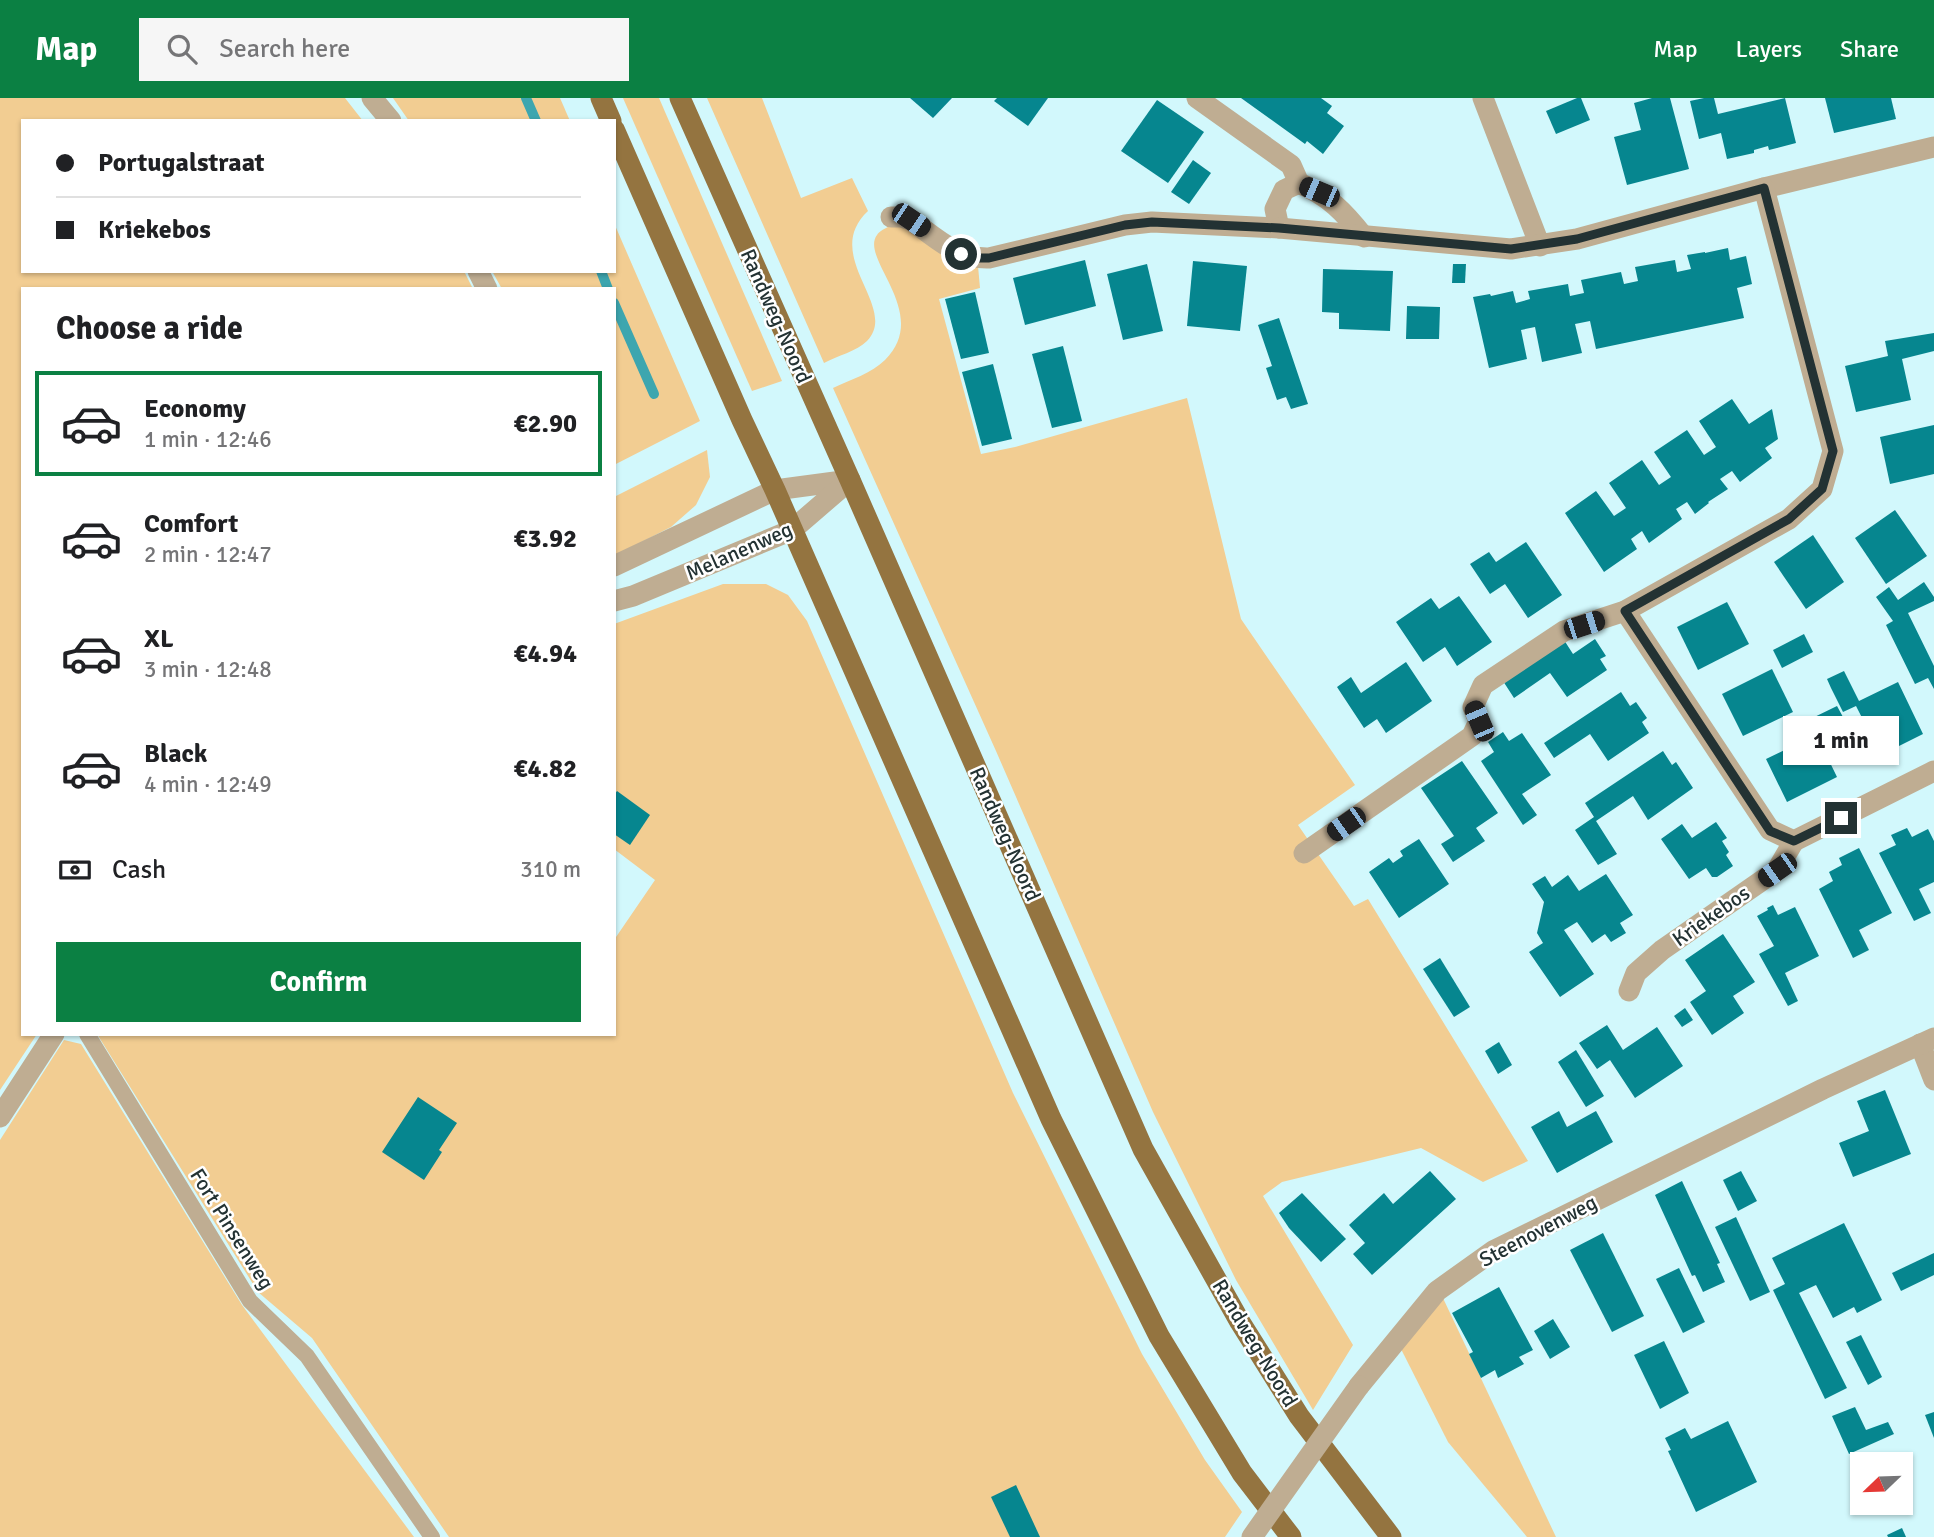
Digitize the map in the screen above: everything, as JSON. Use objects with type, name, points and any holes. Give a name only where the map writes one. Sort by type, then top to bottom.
[{"type":"main road","points":[[601,98],[610,119]]},
{"type":"main road","name":"Randweg-Noord","points":[[680,98],[1143,1149],[1240,1322],[1299,1416],[1391,1537]]},
{"type":"main road","points":[[616,134],[1057,1131],[1159,1336],[1242,1473],[1291,1537]]},
{"type":"street","points":[[372,98],[389,119]]},
{"type":"street","points":[[1197,98],[1291,166],[1299,183],[1319,192],[1348,216],[1364,237]]},
{"type":"street","points":[[1483,98],[1540,246]]},
{"type":"street","points":[[891,217],[911,220],[961,254],[975,258],[989,258],[1125,225],[1152,222],[1279,228],[1511,249],[1577,239],[1764,188],[1934,147]]},
{"type":"street","points":[[1279,228],[1275,209],[1284,190],[1299,183]]},
{"type":"street","points":[[1304,853],[1472,736],[1479,721],[1473,707],[1483,685],[1564,631],[1625,611],[1789,519],[1822,489],[1833,451],[1764,188]]},
{"type":"street","name":"Melanenweg","points":[[616,565],[775,490],[850,480]]},
{"type":"street","name":"Melanenweg","points":[[616,600],[633,596],[792,530],[850,480]]},
{"type":"street","points":[[1625,611],[1770,831],[1794,841],[1934,771]]},
{"type":"street","name":"Kriekebos","points":[[1629,991],[1636,973],[1662,950],[1777,870],[1794,841]]},
{"type":"street","points":[[0,1117],[53,1036]]},
{"type":"street","points":[[1927,1041],[1934,1080]]},
{"type":"street","name":"Steenovenweg","points":[[1252,1537],[1359,1386],[1437,1291],[1493,1251],[1927,1041]]},
{"type":"lane","name":"Fort Pinsenweg","points":[[87,1036],[250,1301],[307,1356],[432,1537]]},
{"type":"shaded area","points":[[0,98],[345,98],[361,119],[21,119],[21,273],[465,273],[472,287],[21,287],[21,1036],[36,1036],[0,1090]]},
{"type":"shaded area","points":[[393,98],[560,98],[569,119],[408,119]]},
{"type":"shaded area","points":[[623,98],[659,98],[782,381],[752,391]]},
{"type":"shaded area","points":[[707,98],[762,98],[801,198],[852,178],[868,211],[856,228],[852,246],[855,263],[874,313],[875,327],[867,341],[858,348],[824,363]]},
{"type":"shaded area","points":[[890,226],[902,226],[978,266],[980,288],[939,299],[981,454],[1015,447],[1187,398],[1241,619],[1355,785],[1298,825],[1354,906],[1368,899],[1528,1161],[1483,1182],[1421,1148],[1282,1182],[1263,1196],[1353,1345],[1313,1410],[1236,1280],[1153,1112],[996,751],[833,388],[880,365],[897,342],[901,324],[898,306],[874,245],[878,234]]},
{"type":"shaded area","points":[[616,228],[700,421],[616,464],[616,287],[501,287],[493,273],[616,273]]},
{"type":"shaded area","points":[[707,450],[710,477],[696,505],[671,527],[616,555],[616,496]]},
{"type":"shaded area","points":[[723,584],[766,584],[788,595],[807,621],[1013,1093],[1142,1354],[1205,1460],[1242,1512],[1225,1537],[449,1537],[312,1338],[258,1292],[98,1036],[616,1036],[616,937],[655,880],[616,851],[616,623]]},
{"type":"shaded area","points":[[64,1040],[81,1044],[242,1305],[414,1537],[0,1537],[0,1140]]},
{"type":"shaded area","points":[[1442,1296],[1556,1537],[1527,1537],[1448,1442],[1401,1349]]},
{"type":"building","points":[[910,98],[952,98],[933,118]]},
{"type":"building","points":[[997,98],[1048,98],[1028,126],[994,101]]},
{"type":"building","points":[[1241,98],[1321,98],[1332,106],[1327,113],[1344,126],[1323,154]]},
{"type":"building","points":[[1581,98],[1590,120],[1556,134],[1546,111]]},
{"type":"building","points":[[1652,98],[1670,98],[1689,169],[1627,185],[1614,137],[1641,130],[1634,103]]},
{"type":"building","points":[[1714,98],[1718,114],[1785,98],[1796,143],[1769,150],[1768,146],[1754,150],[1754,153],[1727,159],[1721,133],[1699,139],[1690,101]]},
{"type":"building","points":[[1825,98],[1891,98],[1896,119],[1834,133]]},
{"type":"building","points":[[1157,100],[1204,132],[1168,183],[1121,151]]},
{"type":"building","points":[[1193,160],[1211,173],[1189,204],[1171,192]]},
{"type":"building","points":[[1728,248],[1730,260],[1746,256],[1752,284],[1737,288],[1744,318],[1596,349],[1590,321],[1575,324],[1582,353],[1542,362],[1535,327],[1521,330],[1527,359],[1489,368],[1473,297],[1513,291],[1516,303],[1530,299],[1528,291],[1568,284],[1570,296],[1584,293],[1581,280],[1621,272],[1624,284],[1638,281],[1635,267],[1675,260],[1677,272],[1691,269],[1687,255]]},
{"type":"building","points":[[1085,260],[1096,306],[1025,325],[1013,278]]},
{"type":"building","points":[[1193,261],[1247,266],[1240,331],[1187,326]]},
{"type":"building","points":[[1147,264],[1163,331],[1123,340],[1107,274]]},
{"type":"building","points":[[1453,264],[1466,264],[1465,283],[1452,283]]},
{"type":"building","points":[[1323,269],[1393,271],[1390,331],[1339,329],[1339,313],[1322,312]]},
{"type":"building","points":[[975,292],[989,353],[961,359],[945,299]]},
{"type":"building","points":[[1407,306],[1440,307],[1439,339],[1406,339]]},
{"type":"building","points":[[1279,318],[1308,404],[1291,409],[1286,397],[1277,400],[1266,368],[1272,366],[1258,325]]},
{"type":"building","points":[[1934,333],[1934,351],[1902,359],[1911,400],[1856,412],[1845,366],[1888,356],[1885,341]]},
{"type":"building","points":[[1063,346],[1082,421],[1052,428],[1032,354]]},
{"type":"building","points":[[993,364],[1012,439],[982,446],[962,372]]},
{"type":"building","points":[[1732,399],[1749,424],[1772,409],[1778,439],[1765,448],[1772,458],[1740,482],[1732,471],[1720,479],[1728,489],[1695,514],[1687,502],[1676,509],[1682,519],[1649,543],[1642,531],[1631,539],[1637,549],[1604,572],[1565,513],[1596,491],[1614,516],[1626,508],[1609,483],[1642,460],[1659,485],[1671,477],[1654,452],[1687,430],[1704,455],[1716,447],[1699,421]]},
{"type":"building","points":[[1934,425],[1934,474],[1890,484],[1880,437]]},
{"type":"building","points":[[1895,510],[1927,556],[1886,584],[1855,538]]},
{"type":"building","points":[[1813,535],[1844,582],[1806,609],[1774,562]]},
{"type":"building","points":[[1526,542],[1562,595],[1528,618],[1505,584],[1490,594],[1470,564],[1489,552],[1496,562]]},
{"type":"building","points":[[1924,582],[1934,601],[1908,613],[1934,666],[1934,689],[1928,678],[1915,684],[1886,625],[1893,621],[1876,597],[1889,587],[1898,600]]},
{"type":"building","points":[[1459,596],[1492,642],[1457,666],[1445,647],[1423,662],[1396,622],[1431,598],[1439,609]]},
{"type":"building","points":[[1727,602],[1749,644],[1698,670],[1677,627]]},
{"type":"building","points":[[1804,634],[1813,652],[1782,668],[1773,650]]},
{"type":"building","points":[[1595,639],[1606,656],[1600,659],[1607,670],[1567,697],[1550,673],[1514,698],[1503,681],[1564,640],[1573,654]]},
{"type":"building","points":[[1406,662],[1432,701],[1386,733],[1377,719],[1364,728],[1337,687],[1351,677],[1361,693]]},
{"type":"building","points":[[1772,669],[1793,712],[1743,736],[1722,694]]},
{"type":"building","points":[[1844,671],[1859,701],[1898,682],[1923,734],[1881,755],[1856,706],[1843,712],[1827,679]]},
{"type":"building","points":[[1621,692],[1630,706],[1636,702],[1647,718],[1642,722],[1649,733],[1608,761],[1590,734],[1554,758],[1544,743]]},
{"type":"building","points":[[1837,706],[1849,728],[1820,742],[1837,777],[1787,802],[1766,759],[1803,741],[1796,726]]},
{"type":"building","points":[[1503,732],[1509,741],[1522,733],[1551,775],[1522,794],[1537,815],[1523,825],[1481,761],[1494,752],[1488,742]]},
{"type":"building","points":[[1663,751],[1672,765],[1676,762],[1693,788],[1648,820],[1633,796],[1596,821],[1617,854],[1598,865],[1575,830],[1594,817],[1585,803]]},
{"type":"building","points":[[1462,761],[1498,813],[1476,828],[1485,841],[1453,862],[1441,844],[1454,836],[1421,788]]},
{"type":"building","points":[[616,792],[650,815],[630,845],[616,835]]},
{"type":"building","points":[[1716,822],[1727,838],[1722,841],[1733,866],[1717,877],[1712,877],[1706,868],[1689,879],[1661,839],[1682,824],[1692,838]]},
{"type":"building","points":[[1907,828],[1912,837],[1928,829],[1934,841],[1934,882],[1919,889],[1931,913],[1914,921],[1879,853],[1896,845],[1891,835]]},
{"type":"building","points":[[1419,839],[1449,884],[1399,918],[1369,872],[1389,858],[1393,863],[1403,856],[1400,851]]},
{"type":"building","points":[[1859,848],[1892,913],[1859,930],[1869,950],[1853,958],[1819,889],[1833,881],[1829,872],[1842,865],[1839,858]]},
{"type":"building","points":[[1606,874],[1633,915],[1620,923],[1626,933],[1611,942],[1605,934],[1592,943],[1577,922],[1564,930],[1594,974],[1560,997],[1529,952],[1543,943],[1537,933],[1544,902],[1532,884],[1545,876],[1552,887],[1568,875],[1579,891]]},
{"type":"building","points":[[1773,905],[1778,915],[1795,907],[1819,956],[1785,973],[1798,1001],[1788,1006],[1759,954],[1774,946],[1757,916]]},
{"type":"building","points":[[1723,934],[1755,982],[1733,996],[1744,1013],[1712,1035],[1690,1002],[1706,991],[1685,960]]},
{"type":"building","points":[[1440,958],[1470,1007],[1454,1017],[1423,969]]},
{"type":"building","points":[[1685,1008],[1693,1020],[1682,1027],[1674,1016]]},
{"type":"building","points":[[1607,1025],[1623,1050],[1657,1027],[1683,1066],[1635,1098],[1610,1060],[1597,1069],[1579,1043]]},
{"type":"building","points":[[1499,1042],[1512,1065],[1498,1074],[1485,1051]]},
{"type":"building","points":[[1576,1050],[1604,1096],[1586,1107],[1558,1062]]},
{"type":"building","points":[[1885,1090],[1911,1154],[1853,1177],[1839,1143],[1869,1131],[1857,1101]]},
{"type":"building","points":[[418,1097],[457,1123],[424,1180],[382,1152]]},
{"type":"building","points":[[1559,1111],[1567,1127],[1596,1111],[1613,1142],[1557,1173],[1531,1127]]},
{"type":"building","points":[[1430,1171],[1456,1199],[1372,1275],[1353,1254],[1365,1243],[1349,1225],[1384,1193],[1393,1204]]},
{"type":"building","points":[[1741,1171],[1757,1201],[1738,1211],[1723,1180]]},
{"type":"building","points":[[1682,1181],[1720,1263],[1717,1264],[1725,1282],[1703,1292],[1695,1275],[1692,1276],[1655,1195]]},
{"type":"building","points":[[1302,1193],[1346,1239],[1321,1262],[1289,1228],[1279,1213]]},
{"type":"building","points":[[1736,1217],[1770,1292],[1750,1301],[1715,1227]]},
{"type":"building","points":[[1844,1223],[1882,1300],[1857,1313],[1854,1307],[1833,1318],[1816,1285],[1799,1293],[1847,1388],[1825,1399],[1773,1290],[1785,1284],[1772,1258]]},
{"type":"building","points":[[1603,1233],[1644,1316],[1612,1332],[1570,1250]]},
{"type":"building","points":[[1934,1253],[1934,1275],[1901,1291],[1892,1273]]},
{"type":"building","points":[[1679,1268],[1705,1322],[1683,1333],[1656,1279]]},
{"type":"building","points":[[1499,1287],[1533,1350],[1519,1357],[1524,1364],[1498,1378],[1495,1370],[1481,1378],[1469,1354],[1473,1352],[1452,1313]]},
{"type":"building","points":[[1553,1319],[1570,1347],[1550,1359],[1534,1331]]},
{"type":"building","points":[[1861,1335],[1882,1377],[1868,1385],[1846,1342]]},
{"type":"building","points":[[1664,1341],[1689,1393],[1660,1409],[1634,1355]]},
{"type":"building","points":[[1855,1407],[1866,1430],[1888,1422],[1894,1434],[1849,1454],[1832,1416]]},
{"type":"building","points":[[1934,1412],[1934,1438],[1925,1415]]},
{"type":"building","points":[[1728,1421],[1757,1482],[1696,1512],[1668,1451],[1671,1450],[1665,1438],[1685,1428],[1691,1439]]},
{"type":"building","points":[[1016,1485],[1040,1537],[1010,1537],[991,1497]]},
{"type":"building","points":[[1902,1528],[1906,1537],[1888,1537],[1887,1535]]},
{"type":"waterway","points":[[526,98],[535,119]]},
{"type":"waterway","points":[[602,273],[607,287]]},
{"type":"waterway","points":[[616,308],[654,394]]},
{"type":"route","points":[[961,254],[989,258],[1125,225],[1152,222],[1279,228],[1511,249],[1577,239],[1764,188],[1833,451],[1822,489],[1789,519],[1625,611],[1770,831],[1794,841],[1841,818]]}]
